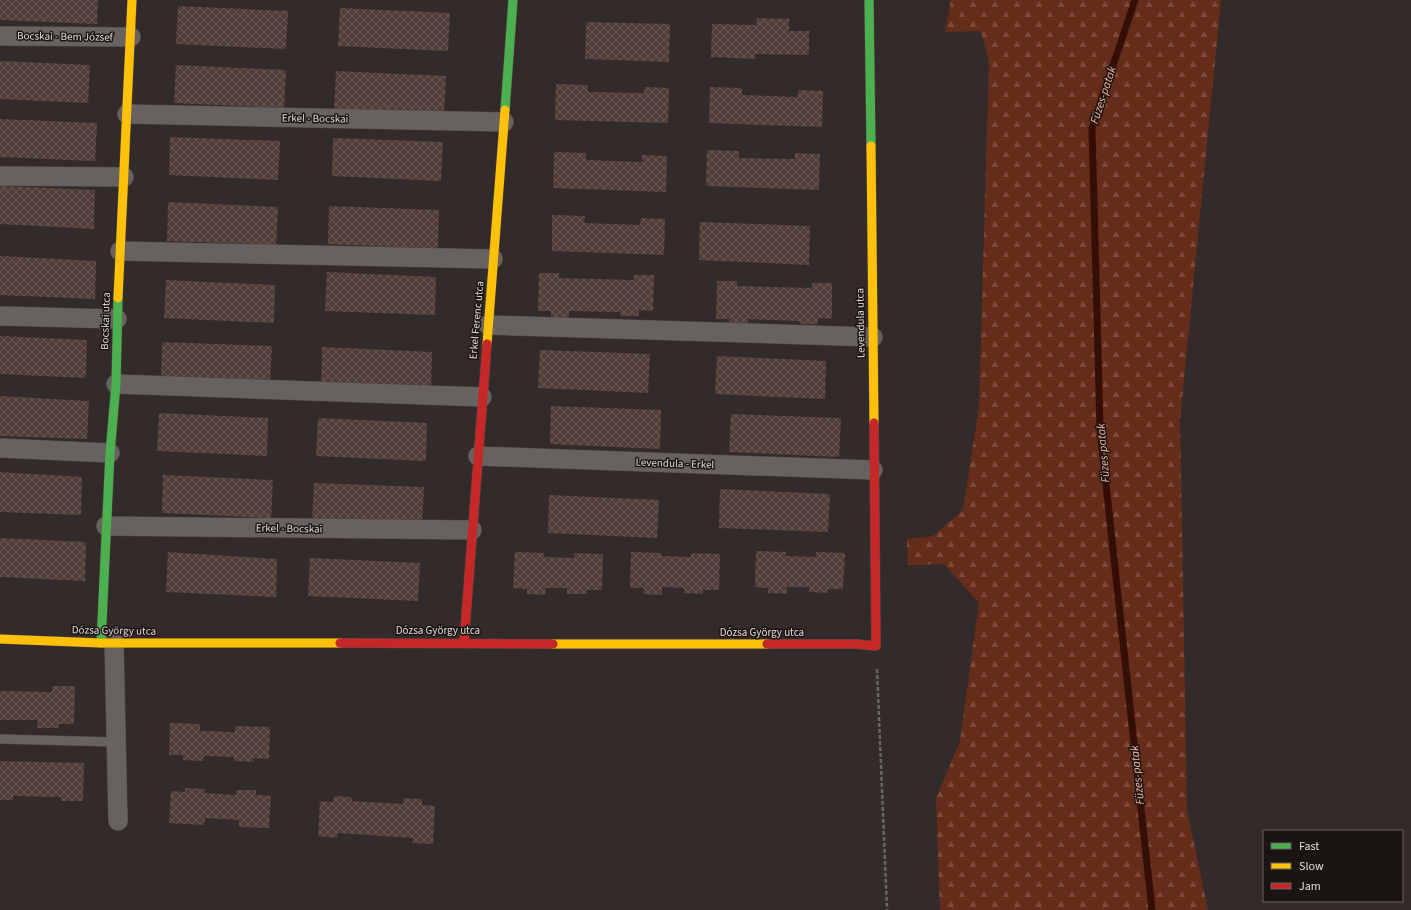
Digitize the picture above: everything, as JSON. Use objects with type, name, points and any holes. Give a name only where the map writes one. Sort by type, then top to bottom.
[{"type":"street","name":"Bocskai utca","points":[[107,643],[106,526],[116,384],[117,320],[132,0]]},
{"type":"street","name":"Erkel Ferenc utca","points":[[464,642],[513,0]]},
{"type":"street","name":"Levendula utca","points":[[869,0],[876,646]]},
{"type":"street","name":"Bocskai - Bem József","points":[[0,36],[131,37]]},
{"type":"street","name":"Erkel - Bocskai","points":[[127,114],[504,122]]},
{"type":"street","points":[[0,176],[124,177]]},
{"type":"street","points":[[120,251],[493,259]]},
{"type":"street","points":[[0,316],[117,320]]},
{"type":"street","points":[[488,325],[873,336]]},
{"type":"street","points":[[116,384],[482,397]]},
{"type":"street","points":[[0,448],[110,453]]},
{"type":"street","name":"Levendula - Erkel","points":[[478,456],[873,470]]},
{"type":"street","name":"Erkel - Bocskai","points":[[106,526],[472,530]]},
{"type":"street","name":"Dózsa György utca","points":[[0,639],[107,643],[464,642],[848,644],[876,646]]},
{"type":"street","points":[[107,643],[116,742],[118,821]]},
{"type":"lane","points":[[0,739],[116,742]]},
{"type":"path","points":[[876,646],[887,910]]},
{"type":"green space","points":[[951,0],[1221,0],[1180,420],[1187,810],[1208,910],[940,910],[936,799],[960,741],[979,603],[944,564],[908,565],[907,539],[933,536],[963,510],[979,407],[989,61],[981,31],[945,32]]},
{"type":"building","points":[[0,0],[98,0],[97,24],[0,20]]},
{"type":"building","points":[[178,6],[288,11],[286,49],[176,44]]},
{"type":"building","points":[[340,8],[450,13],[448,51],[338,46]]},
{"type":"building","points":[[757,18],[789,19],[789,31],[809,31],[809,55],[755,54],[755,59],[711,57],[712,24],[756,25]]},
{"type":"building","points":[[586,22],[670,24],[669,62],[585,59]]},
{"type":"building","points":[[0,61],[90,65],[88,103],[0,99]]},
{"type":"building","points":[[176,65],[286,70],[284,108],[174,103]]},
{"type":"building","points":[[336,71],[446,76],[444,114],[334,109]]},
{"type":"building","points":[[556,84],[588,85],[588,92],[644,93],[645,87],[669,88],[668,123],[555,120]]},
{"type":"building","points":[[710,87],[742,88],[742,95],[798,97],[798,90],[823,91],[822,127],[709,123]]},
{"type":"building","points":[[0,119],[97,123],[95,161],[0,157]]},
{"type":"building","points":[[170,137],[280,141],[278,180],[169,175]]},
{"type":"building","points":[[333,138],[443,142],[441,181],[332,176]]},
{"type":"building","points":[[707,150],[739,151],[739,158],[795,159],[795,153],[820,154],[819,190],[706,186]]},
{"type":"building","points":[[554,152],[586,153],[586,160],[642,162],[642,155],[667,156],[666,192],[553,188]]},
{"type":"building","points":[[0,186],[95,190],[94,229],[0,224]]},
{"type":"building","points":[[168,202],[278,207],[276,245],[167,241]]},
{"type":"building","points":[[329,206],[439,210],[438,249],[328,244]]},
{"type":"building","points":[[552,215],[585,216],[584,223],[640,225],[641,218],[665,219],[664,255],[552,251]]},
{"type":"building","points":[[700,222],[810,226],[809,265],[699,260]]},
{"type":"building","points":[[0,256],[96,261],[95,299],[0,295]]},
{"type":"building","points":[[327,272],[436,277],[435,315],[325,311]]},
{"type":"building","points":[[539,273],[559,273],[559,278],[634,280],[634,275],[654,275],[653,311],[639,310],[639,316],[621,316],[620,312],[569,311],[569,317],[551,317],[551,311],[538,311]]},
{"type":"building","points":[[166,280],[275,285],[274,323],[164,318]]},
{"type":"building","points":[[717,281],[737,281],[737,286],[812,288],[812,283],[832,283],[832,319],[818,318],[818,324],[800,324],[799,321],[748,319],[748,325],[729,324],[729,319],[716,319]]},
{"type":"building","points":[[0,336],[87,340],[86,378],[0,374]]},
{"type":"building","points":[[162,342],[272,346],[270,385],[161,380]]},
{"type":"building","points":[[322,347],[432,352],[431,391],[321,386]]},
{"type":"building","points":[[540,350],[650,354],[648,393],[538,388]]},
{"type":"building","points":[[717,356],[826,361],[825,399],[715,394]]},
{"type":"building","points":[[0,396],[89,401],[87,439],[0,436]]},
{"type":"building","points":[[551,406],[661,410],[660,449],[550,444]]},
{"type":"building","points":[[159,413],[268,418],[267,456],[157,451]]},
{"type":"building","points":[[731,414],[841,418],[839,457],[729,452]]},
{"type":"building","points":[[318,418],[427,423],[426,461],[316,456]]},
{"type":"building","points":[[0,472],[82,477],[81,515],[0,512]]},
{"type":"building","points":[[163,475],[273,480],[271,518],[162,513]]},
{"type":"building","points":[[314,483],[424,487],[422,526],[312,521]]},
{"type":"building","points":[[720,489],[830,494],[828,532],[719,528]]},
{"type":"building","points":[[549,495],[659,500],[657,538],[548,533]]},
{"type":"building","points":[[0,538],[86,542],[85,581],[0,577]]},
{"type":"building","points":[[756,551],[786,552],[786,556],[816,557],[816,552],[845,553],[843,589],[828,589],[828,593],[809,592],[809,587],[787,587],[787,594],[768,593],[768,588],[755,587]]},
{"type":"building","points":[[168,552],[277,559],[276,597],[166,592]]},
{"type":"building","points":[[515,552],[544,553],[544,557],[574,558],[574,553],[603,554],[602,590],[586,590],[586,594],[567,594],[567,588],[546,588],[545,595],[527,594],[527,589],[513,588]]},
{"type":"building","points":[[631,552],[661,553],[661,556],[691,557],[691,553],[720,554],[719,590],[703,590],[703,594],[684,593],[684,588],[662,587],[662,595],[643,594],[644,588],[630,588]]},
{"type":"building","points":[[310,558],[420,563],[418,601],[308,596]]},
{"type":"building","points":[[52,686],[75,686],[74,724],[59,724],[59,728],[37,728],[38,720],[0,720],[0,691],[52,692]]},
{"type":"building","points":[[170,723],[200,724],[200,731],[235,732],[235,726],[270,727],[269,759],[254,758],[254,762],[234,761],[234,757],[204,756],[203,761],[183,760],[183,755],[169,755]]},
{"type":"building","points":[[0,761],[84,763],[83,801],[61,801],[61,797],[13,796],[13,800],[0,800]]},
{"type":"building","points":[[185,788],[205,789],[205,793],[236,795],[236,790],[256,790],[256,795],[271,796],[269,828],[239,827],[239,820],[205,818],[204,825],[169,823],[171,791],[185,792]]},
{"type":"building","points":[[334,796],[351,797],[352,801],[403,804],[404,798],[422,799],[422,805],[435,806],[433,844],[412,843],[413,838],[338,833],[337,838],[318,836],[320,801],[333,802]]},
{"type":"waterway","name":"Füzes-patak","points":[[1135,0],[1092,128],[1100,429],[1152,910]]},
{"type":"traffic: fast","points":[[505,110],[513,0]]},
{"type":"traffic: fast","points":[[869,0],[871,146]]},
{"type":"traffic: fast","points":[[101,643],[110,453],[116,384],[118,298]]},
{"type":"traffic: slow","points":[[118,298],[132,0]]},
{"type":"traffic: slow","points":[[487,344],[505,110]]},
{"type":"traffic: slow","points":[[871,146],[874,423]]},
{"type":"traffic: slow","points":[[0,639],[101,643],[340,643]]},
{"type":"traffic: slow","points":[[553,644],[767,644]]},
{"type":"traffic: jam","points":[[464,642],[487,344]]},
{"type":"traffic: jam","points":[[767,644],[856,644],[876,646],[874,423]]},
{"type":"traffic: jam","points":[[340,643],[553,644]]}]
